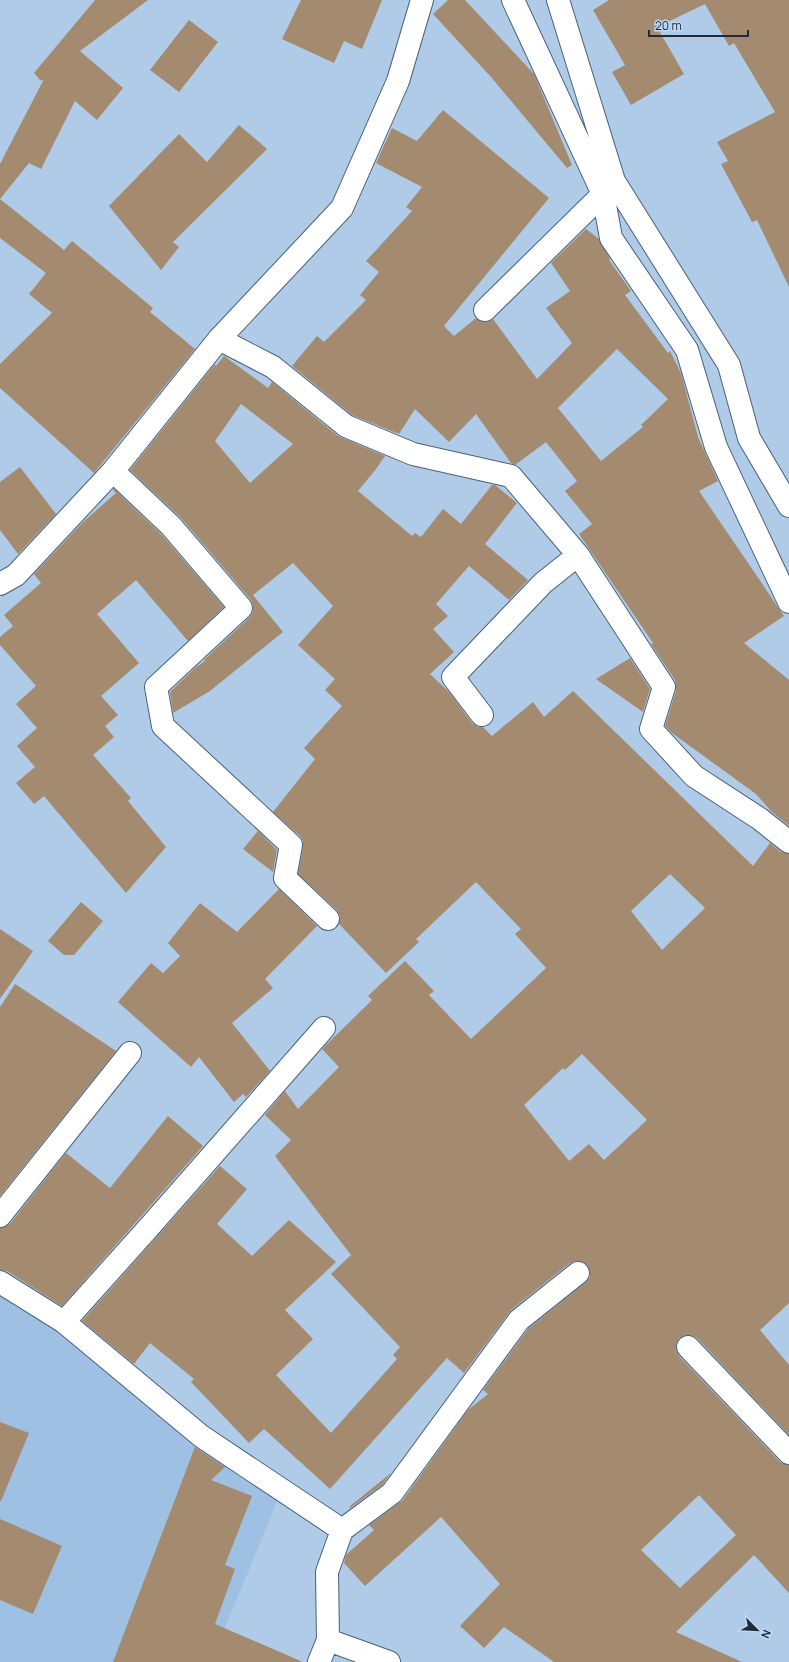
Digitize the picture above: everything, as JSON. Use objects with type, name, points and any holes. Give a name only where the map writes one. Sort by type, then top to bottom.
[{"type":"street","points":[[0,584],[16,575],[113,471],[219,339],[342,208],[398,81],[422,0]]},
{"type":"street","points":[[513,0],[603,194],[611,238],[687,350],[716,447],[789,602]]},
{"type":"street","points":[[558,0],[614,180],[729,365],[749,438],[789,506]]},
{"type":"street","points":[[485,310],[603,194]]},
{"type":"street","points":[[219,339],[273,367],[346,426],[414,454],[511,476],[578,555],[664,687],[651,729],[694,776],[760,819],[789,842]]},
{"type":"street","points":[[113,471],[171,526],[241,608],[156,688],[163,726],[291,844],[285,878],[328,919]]},
{"type":"street","points":[[482,715],[453,677],[543,583],[578,555]]},
{"type":"street","points":[[64,1322],[324,1028]]},
{"type":"street","points":[[0,1216],[130,1053]]},
{"type":"street","points":[[319,1662],[328,1640],[327,1572],[342,1530],[392,1492],[519,1320],[578,1273]]},
{"type":"street","points":[[0,1282],[64,1322],[201,1436],[342,1530]]},
{"type":"street","points":[[688,1347],[789,1454]]},
{"type":"street","points":[[328,1640],[389,1662]]},
{"type":"shaded area","points":[[0,1278],[280,1494],[211,1662],[0,1662]]},
{"type":"building","points":[[95,0],[148,0],[80,51],[123,88],[97,120],[75,101],[41,169],[29,163],[0,199],[0,164],[44,79],[41,81],[34,73]]},
{"type":"building","points":[[301,0],[382,0],[362,49],[344,41],[334,63],[282,39]]},
{"type":"building","points":[[448,0],[465,0],[534,74],[572,165],[567,168],[491,77],[433,14]]},
{"type":"building","points":[[609,0],[789,0],[789,287],[757,220],[752,222],[721,164],[728,161],[717,142],[775,112],[734,43],[729,46],[705,4],[657,27],[684,74],[631,105],[612,72],[625,65],[593,10]]},
{"type":"building","points":[[189,20],[218,42],[179,92],[150,70]]},
{"type":"building","points":[[443,110],[549,198],[444,326],[454,336],[476,318],[482,322],[488,322],[493,319],[537,379],[572,343],[546,308],[570,291],[551,263],[586,229],[599,239],[610,259],[609,260],[631,291],[625,295],[668,353],[670,351],[681,373],[698,437],[718,481],[699,491],[784,616],[744,643],[789,680],[789,826],[771,811],[756,794],[672,733],[665,726],[676,691],[675,680],[651,644],[653,643],[579,534],[592,524],[565,491],[577,481],[546,442],[515,465],[511,463],[476,414],[449,442],[415,409],[399,434],[352,415],[292,366],[317,336],[324,342],[366,300],[360,295],[379,272],[366,261],[412,211],[406,207],[422,187],[376,163],[392,128],[417,141]],"holes":[[[617,349],[668,399],[641,425],[643,427],[601,461],[558,408]]]},
{"type":"building","points":[[239,125],[267,149],[173,242],[179,247],[161,270],[109,206],[179,134],[207,162]]},
{"type":"building","points":[[0,199],[64,250],[72,241],[153,308],[150,312],[195,349],[94,473],[0,388],[0,364],[52,313],[29,294],[46,273],[0,238]]},
{"type":"building","points":[[224,356],[268,388],[272,382],[338,436],[385,456],[358,491],[412,536],[415,533],[421,537],[443,509],[461,524],[492,485],[495,485],[517,503],[485,544],[528,580],[509,600],[469,566],[436,604],[448,616],[433,629],[454,652],[430,674],[450,693],[472,723],[478,727],[483,727],[492,736],[533,702],[544,717],[573,691],[753,866],[770,843],[781,852],[789,854],[789,1303],[760,1330],[789,1365],[789,1435],[697,1338],[691,1335],[685,1335],[679,1338],[676,1344],[676,1350],[679,1356],[780,1462],[789,1465],[789,1593],[754,1555],[676,1632],[742,1662],[554,1662],[504,1627],[484,1648],[460,1626],[500,1584],[441,1517],[365,1586],[344,1563],[346,1555],[374,1530],[369,1525],[402,1501],[468,1410],[488,1394],[483,1390],[528,1329],[586,1282],[590,1277],[588,1266],[583,1262],[577,1261],[570,1263],[511,1310],[464,1373],[447,1358],[330,1489],[264,1429],[249,1443],[191,1382],[194,1379],[150,1343],[134,1364],[82,1321],[220,1166],[247,1189],[217,1224],[252,1256],[289,1220],[336,1262],[285,1310],[313,1339],[276,1375],[331,1433],[397,1359],[393,1355],[400,1347],[331,1274],[351,1255],[275,1156],[291,1140],[265,1115],[285,1091],[298,1109],[339,1067],[322,1049],[372,1000],[368,996],[405,961],[434,991],[429,995],[471,1039],[546,968],[515,934],[521,929],[476,882],[416,939],[419,942],[386,973],[339,924],[340,916],[337,910],[298,874],[303,841],[300,836],[273,812],[315,759],[304,748],[342,706],[325,690],[335,679],[298,645],[333,606],[293,563],[253,595],[283,632],[210,691],[173,713],[170,692],[195,668],[205,661],[204,660],[250,617],[253,612],[253,606],[251,600],[181,518],[130,470],[215,364],[216,366]],"holes":[[[241,404],[293,444],[250,483],[215,441]],[[670,874],[705,908],[662,950],[631,911]],[[582,1054],[647,1120],[604,1160],[589,1144],[569,1161],[524,1105],[563,1068],[565,1070]],[[699,1495],[736,1535],[680,1588],[641,1550]]]},
{"type":"building","points":[[20,467],[56,514],[18,554],[0,530],[0,482]]},
{"type":"building","points":[[114,489],[162,535],[224,607],[188,641],[136,580],[97,614],[139,663],[101,696],[118,715],[105,726],[114,737],[93,755],[131,798],[128,801],[166,847],[126,893],[44,796],[34,804],[16,783],[35,767],[17,746],[37,728],[16,704],[36,686],[0,645],[0,637],[13,626],[4,615],[41,583],[34,574],[83,522],[116,493],[113,490]]},
{"type":"building","points":[[630,658],[650,689],[643,712],[596,679]]},
{"type":"building","points":[[258,831],[277,850],[273,872],[243,849]]},
{"type":"building","points":[[279,889],[317,926],[265,979],[273,988],[232,1023],[270,1071],[246,1097],[243,1094],[234,1102],[199,1057],[191,1067],[118,1002],[151,963],[163,973],[180,956],[168,943],[200,903],[237,932]]},
{"type":"building","points":[[81,902],[103,921],[74,955],[64,955],[48,941]]},
{"type":"building","points":[[0,929],[33,951],[0,999]]},
{"type":"building","points":[[15,984],[116,1051],[0,1196],[0,1007]]},
{"type":"building","points":[[168,1116],[203,1146],[62,1306],[7,1271],[0,1270],[0,1228],[10,1224],[66,1153],[110,1188]]},
{"type":"building","points":[[0,1422],[29,1433],[1,1501],[0,1501]]},
{"type":"building","points":[[195,1447],[225,1467],[211,1480],[252,1496],[225,1565],[235,1569],[215,1624],[303,1662],[113,1662]]},
{"type":"building","points":[[391,1473],[383,1484],[350,1508],[349,1507]]},
{"type":"building","points":[[0,1519],[62,1546],[33,1614],[0,1600]]}]
